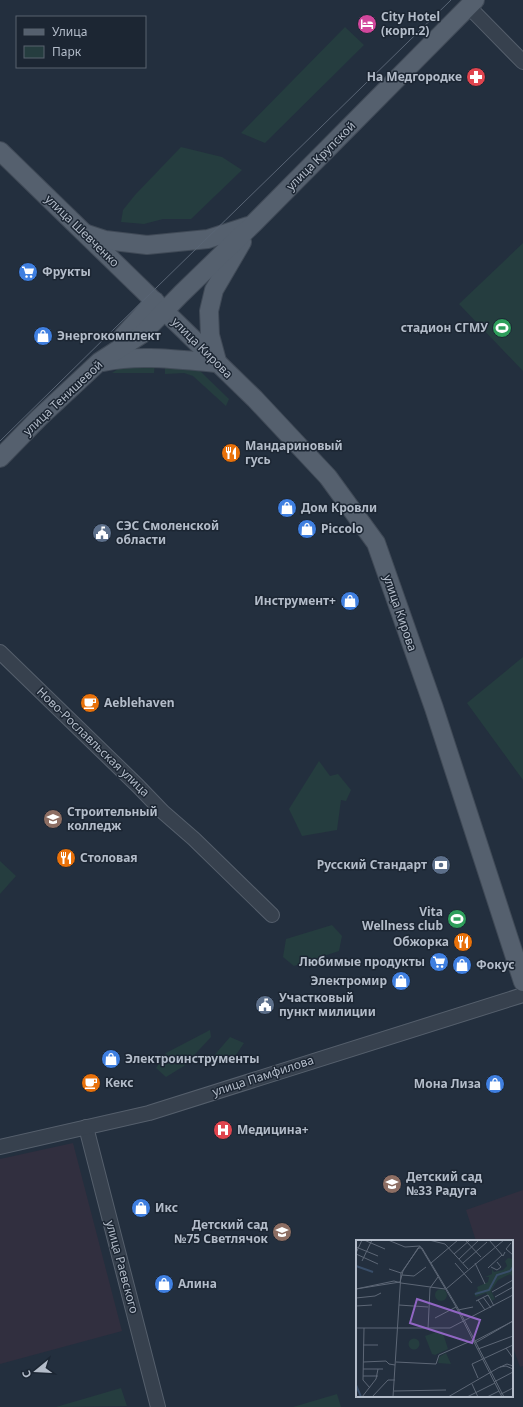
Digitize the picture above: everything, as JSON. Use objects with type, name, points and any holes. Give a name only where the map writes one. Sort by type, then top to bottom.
[{"type":"main road","name":"улица Крупской","points":[[160,306],[253,224],[472,3]]},
{"type":"main road","name":"улица Шевченко","points":[[0,151],[160,306]]},
{"type":"main road","points":[[85,234],[105,240],[147,245],[208,239],[253,224]]},
{"type":"main road","points":[[99,362],[154,358],[218,363],[210,335],[209,311],[214,290],[253,224]]},
{"type":"main road","name":"улица Тенишевой","points":[[0,458],[39,418],[99,362],[142,334],[160,306]]},
{"type":"main road","name":"улица Кирова","points":[[160,306],[255,399],[328,477],[376,543],[429,695],[523,982]]},
{"type":"street","points":[[472,3],[523,62]]},
{"type":"street","name":"Ново-Рославльская улица","points":[[0,652],[163,812],[272,915]]},
{"type":"street","name":"улица Памфилова","points":[[0,1147],[149,1113],[523,995]]},
{"type":"street","name":"улица Раевского","points":[[86,1127],[158,1407]]},
{"type":"shaded area","points":[[73,1143],[122,1331],[0,1364],[0,1159]]},
{"type":"shaded area","points":[[523,1190],[523,1366],[520,1367],[513,1348],[513,1240],[476,1240],[466,1210]]},
{"type":"green space","points":[[345,27],[364,45],[265,143],[241,133]]},
{"type":"green space","points":[[181,147],[222,157],[242,170],[191,219],[163,219],[144,224],[121,222],[123,210],[135,195]]},
{"type":"green space","name":"стадион СГМУ","points":[[523,243],[523,371],[459,304]]},
{"type":"green space","points":[[155,363],[154,373],[112,373],[121,367]]},
{"type":"green space","points":[[165,364],[192,366],[201,372],[229,399],[226,406],[193,376],[184,373],[165,374]]},
{"type":"green space","points":[[523,657],[523,780],[467,703]]},
{"type":"green space","points":[[319,761],[330,776],[338,774],[351,790],[346,801],[341,800],[337,830],[302,836],[289,809]]},
{"type":"green space","points":[[0,861],[16,876],[0,894]]},
{"type":"green space","points":[[332,925],[342,936],[339,951],[294,966],[283,957],[286,939]]},
{"type":"green space","points":[[210,1030],[211,1037],[184,1066],[166,1077],[156,1068],[166,1053]]},
{"type":"green space","points":[[230,1037],[244,1043],[236,1055],[212,1058]]},
{"type":"green space","points":[[121,1388],[127,1406],[56,1407]]},
{"type":"green space","points":[[337,1394],[341,1407],[293,1407]]},
{"type":"tram line","points":[[0,441],[451,0]]},
{"type":"place","name":"City Hotel (корп.2)","points":[[367,24]]},
{"type":"place","name":"На Медгородке","points":[[476,77]]},
{"type":"place","name":"Фрукты","points":[[28,272]]},
{"type":"place","name":"стадион СГМУ","points":[[502,328]]},
{"type":"place","name":"Энергокомплект","points":[[43,336]]},
{"type":"place","name":"Мандариновый гусь","points":[[231,453]]},
{"type":"place","name":"Дом Кровли","points":[[287,508]]},
{"type":"place","name":"Piccolo","points":[[307,529]]},
{"type":"place","name":"СЭС Смоленской области","points":[[102,533]]},
{"type":"place","name":"Инструмент+","points":[[350,601]]},
{"type":"place","name":"Aeblehaven","points":[[90,703]]},
{"type":"place","name":"Строительный колледж","points":[[53,819]]},
{"type":"place","name":"Столовая","points":[[66,858]]},
{"type":"place","name":"Русский Стандарт","points":[[441,865]]},
{"type":"place","name":"Vita Wellness club","points":[[457,919]]},
{"type":"place","name":"Обжорка","points":[[463,942]]},
{"type":"place","name":"Любимые продукты","points":[[439,962]]},
{"type":"place","name":"Фокус","points":[[462,965]]},
{"type":"place","name":"Электромир","points":[[401,981]]},
{"type":"place","name":"Участковый пункт милиции","points":[[265,1005]]},
{"type":"place","name":"Электроинструменты","points":[[111,1059]]},
{"type":"place","name":"Кекс","points":[[91,1083]]},
{"type":"place","name":"Мона Лиза","points":[[495,1084]]},
{"type":"place","name":"Медицина+","points":[[223,1130]]},
{"type":"place","name":"Детский сад №33 Радуга","points":[[392,1184]]},
{"type":"place","name":"Икс","points":[[141,1208]]},
{"type":"place","name":"Детский сад №75 Светлячок","points":[[282,1232]]},
{"type":"place","name":"Алина","points":[[164,1284]]}]
